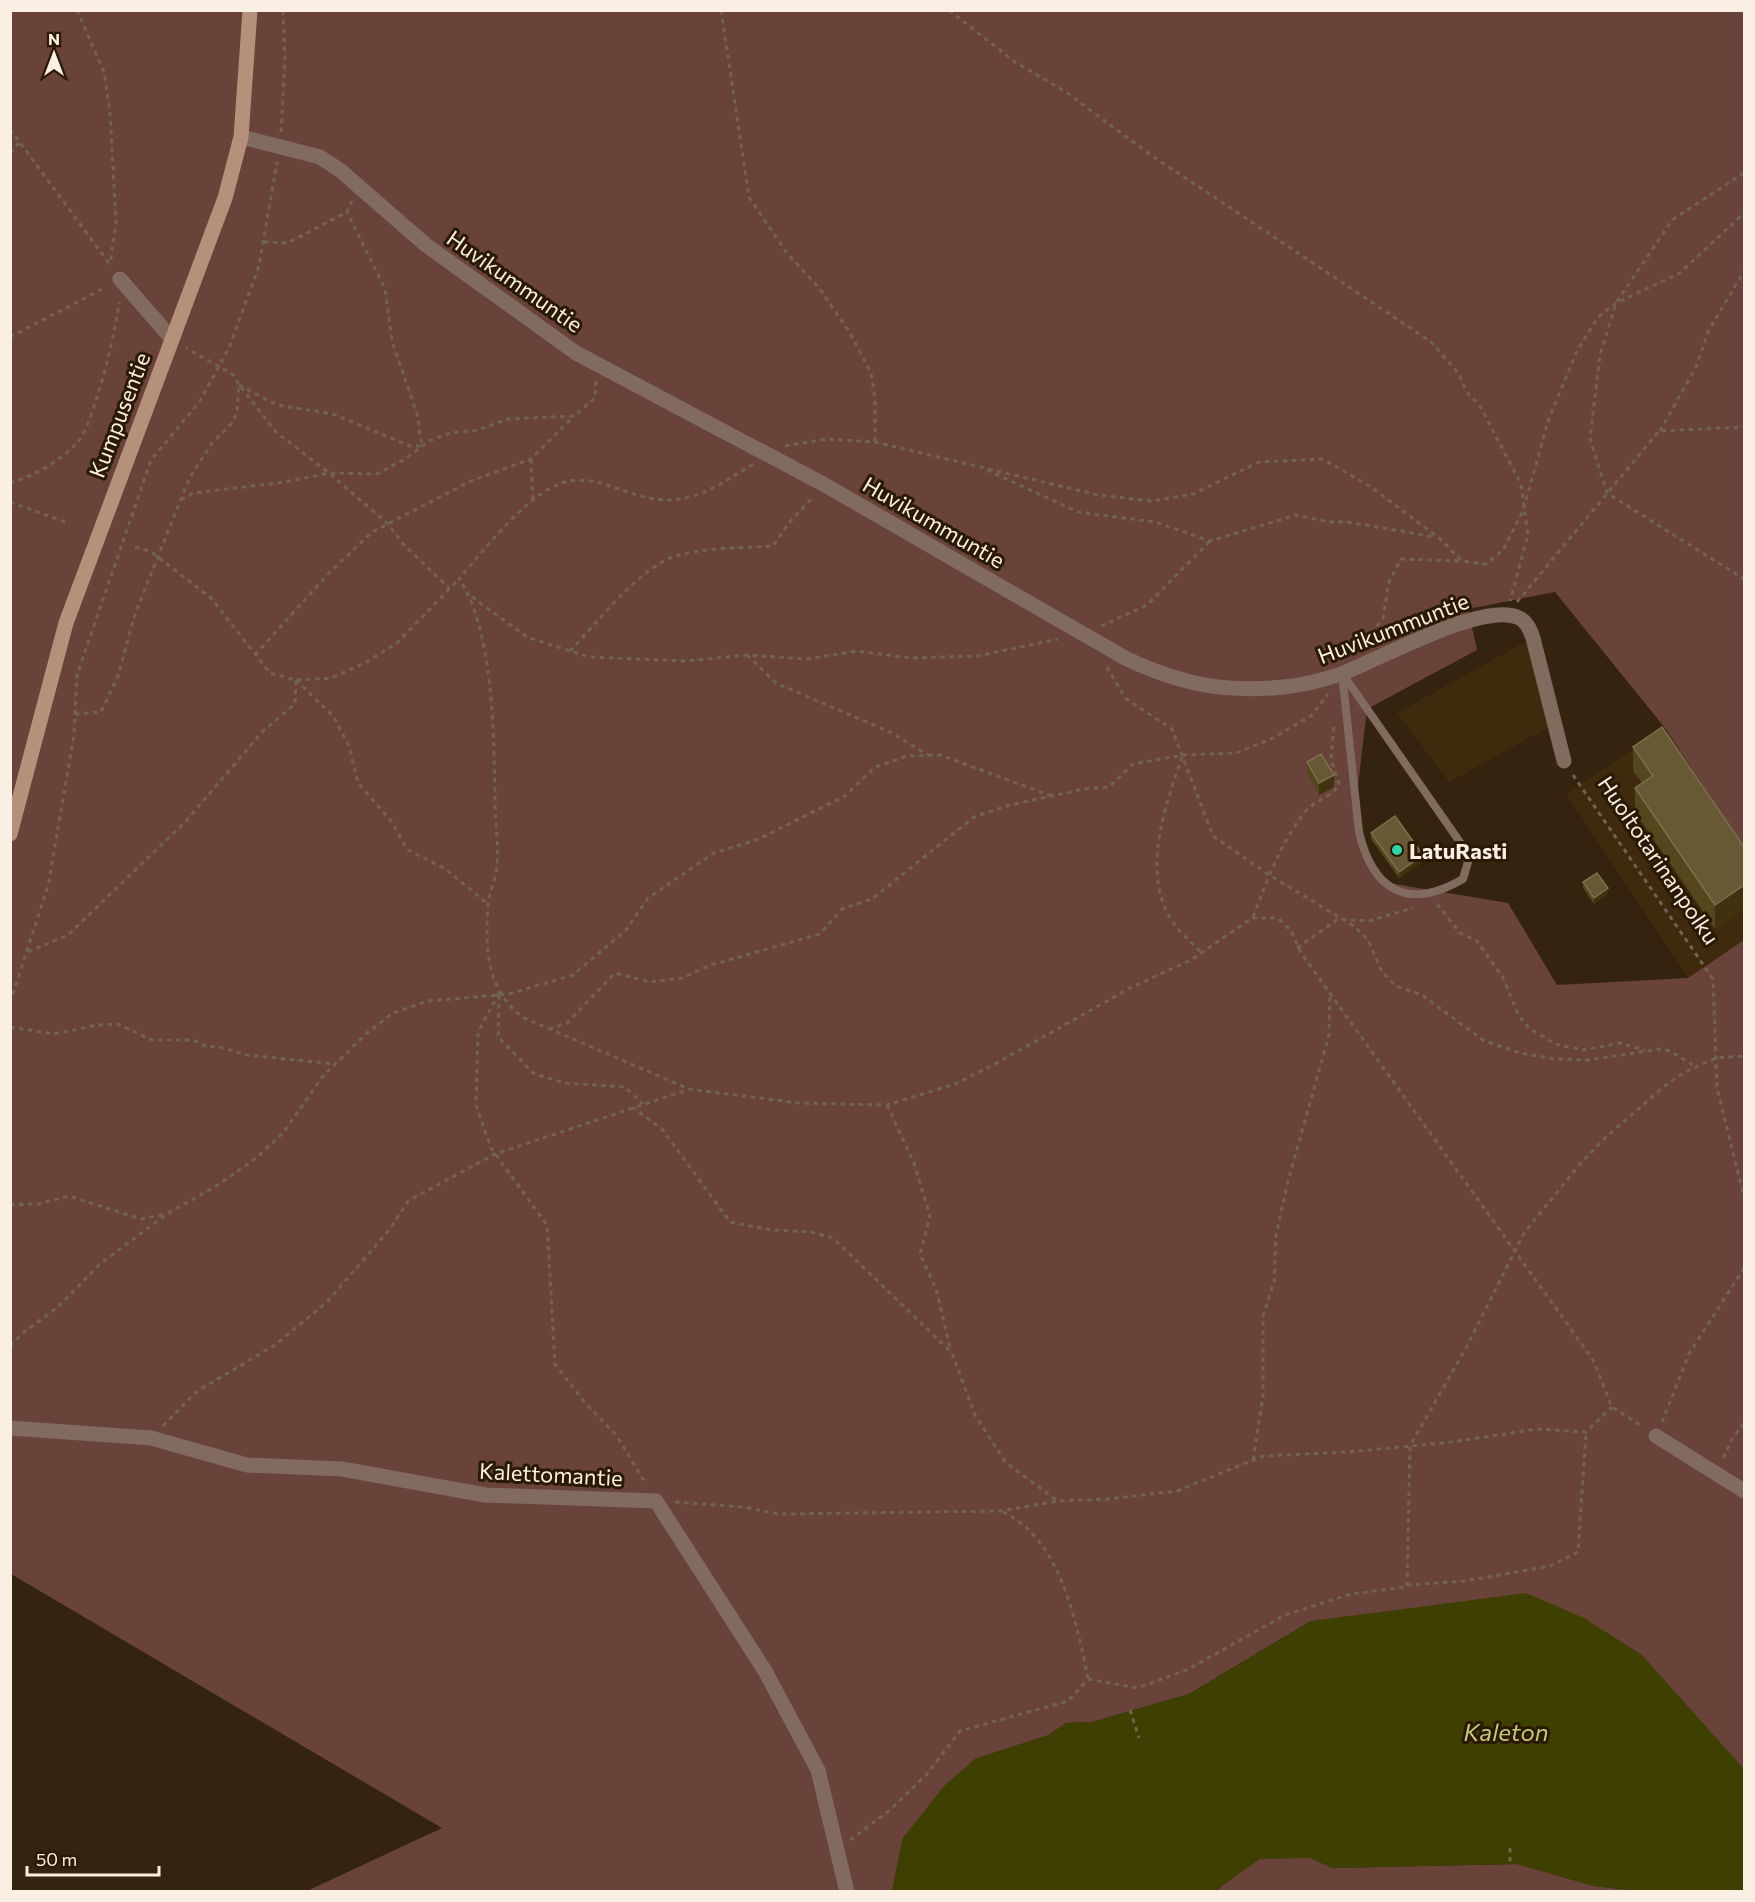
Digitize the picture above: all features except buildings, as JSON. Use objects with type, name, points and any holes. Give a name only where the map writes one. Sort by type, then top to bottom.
[{"type":"street","name":"Kumpusentie","points":[[10,834],[66,623],[225,198],[240,137],[250,10]]},
{"type":"street","name":"Huvikummuntie","points":[[240,137],[280,145],[320,157],[340,171],[426,245],[576,353],[825,485],[1159,674],[1202,686],[1284,687],[1312,683],[1342,674],[1473,618],[1506,615]]},
{"type":"street","points":[[120,279],[172,339]]},
{"type":"street","points":[[1506,615],[1519,618],[1529,627],[1564,761]]},
{"type":"street","name":"Kalettomantie","points":[[10,1428],[151,1438],[247,1465],[342,1469],[485,1495],[656,1502]]},
{"type":"street","points":[[1656,1436],[1744,1491]]},
{"type":"street","points":[[656,1502],[765,1671],[818,1770],[847,1892]]},
{"type":"lane","points":[[1342,674],[1462,845],[1468,862],[1463,879],[1446,889],[1415,896],[1396,892],[1383,882],[1367,860],[1359,832],[1342,674]]},
{"type":"path","points":[[76,10],[104,72],[110,112],[116,222],[110,265]]},
{"type":"path","points":[[10,1003],[29,951],[48,886],[74,735],[77,675],[152,460],[200,401],[229,348],[259,266],[280,145],[285,61],[283,10]]},
{"type":"path","points":[[721,10],[749,197],[786,252],[820,289],[850,333],[872,374],[875,398],[875,442]]},
{"type":"path","points":[[949,10],[1015,62],[1066,92],[1148,153],[1430,341],[1459,374],[1466,391],[1480,406],[1521,484],[1528,535],[1506,615]]},
{"type":"path","points":[[10,131],[120,279],[117,320],[100,387],[79,442],[31,477],[10,483]]},
{"type":"path","points":[[10,153],[20,142]]},
{"type":"path","points":[[1744,173],[1672,220],[1616,303],[1600,355],[1590,440],[1607,493],[1744,579]]},
{"type":"path","points":[[264,242],[288,243],[347,212],[385,289],[392,341],[417,414],[422,447]]},
{"type":"path","points":[[548,1029],[567,1023],[615,973],[650,982],[682,978],[711,964],[820,934],[842,909],[872,899],[974,817],[1010,805],[1109,787],[1133,764],[1183,755],[1236,753],[1269,740],[1311,716],[1383,618],[1389,582],[1401,559],[1486,564],[1503,550],[1523,511],[1549,418],[1577,351],[1598,317],[1616,303],[1680,273],[1744,213]]},
{"type":"path","points":[[1506,615],[1659,431],[1696,367],[1709,330],[1744,271]]},
{"type":"path","points":[[10,337],[120,279]]},
{"type":"path","points":[[172,339],[234,375],[239,385],[276,432],[329,473],[388,524],[404,545],[449,588]]},
{"type":"path","points":[[255,655],[329,573],[372,532],[471,481],[531,459],[595,398],[594,362]]},
{"type":"path","points":[[239,385],[277,405],[333,414],[410,447],[422,447]]},
{"type":"path","points":[[75,714],[101,712],[118,675],[135,614],[189,479],[212,443],[231,424],[237,413],[239,385]]},
{"type":"path","points":[[181,500],[193,493],[285,482],[329,473],[376,474],[450,433],[478,430],[508,419],[574,416]]},
{"type":"path","points":[[1659,431],[1744,427]]},
{"type":"path","points":[[135,547],[150,551],[211,598],[270,673],[296,680],[331,678],[365,663],[397,643],[507,525],[546,490],[561,483],[578,479],[656,499],[682,499],[707,493],[768,455],[792,444],[826,439],[875,442],[1098,495],[1151,501],[1193,494],[1259,462],[1323,459],[1371,487],[1438,538],[1462,561]]},
{"type":"path","points":[[531,459],[533,502]]},
{"type":"path","points":[[977,465],[1078,512],[1155,522],[1210,541]]},
{"type":"path","points":[[570,651],[642,577],[674,556],[712,549],[772,546],[825,485]]},
{"type":"path","points":[[10,502],[65,522]]},
{"type":"path","points":[[470,596],[527,637],[589,657],[686,661],[747,655],[807,659],[857,651],[910,658],[978,656],[1085,634],[1148,604],[1210,541],[1296,515],[1438,538]]},
{"type":"path","points":[[459,579],[470,596],[483,646],[495,751],[497,865],[488,904],[490,968],[499,993],[505,1004],[522,1017],[689,1089],[799,1103],[887,1105],[955,1084],[1132,987],[1202,953],[1252,918],[1289,833],[1314,801],[1335,792],[1339,784],[1331,759],[1334,721]]},
{"type":"path","points":[[1099,642],[1108,669],[1125,698],[1172,729],[1213,836],[1269,875],[1338,919],[1354,926],[1368,940],[1382,972],[1396,986],[1422,995],[1483,1040],[1520,1053],[1556,1059],[1588,1060],[1647,1050],[1670,1050],[1696,1067]]},
{"type":"path","points":[[747,655],[776,683],[890,732],[930,756]]},
{"type":"path","points":[[29,951],[68,934],[186,822],[262,732],[295,704],[296,680]]},
{"type":"path","points":[[296,680],[333,716],[349,746],[358,783],[391,821],[408,850],[444,868],[488,904]]},
{"type":"path","points":[[10,1346],[24,1332],[58,1307],[99,1264],[167,1214],[218,1185],[256,1158],[283,1133],[323,1076],[367,1033],[393,1013],[428,1001],[499,993],[509,994],[573,975],[626,930],[648,898],[714,853],[759,839],[845,796],[875,767],[907,756],[940,755],[1052,796]]},
{"type":"path","points":[[1183,755],[1163,811],[1158,848],[1160,881],[1167,913],[1179,930],[1202,953]]},
{"type":"path","name":"Huoltotarinanpolku","points":[[1564,761],[1713,979],[1717,1088],[1744,1197]]},
{"type":"path","points":[[1446,889],[1432,897],[1460,933],[1477,941],[1503,978],[1519,1016],[1529,1028],[1556,1044],[1584,1050],[1618,1043],[1647,1050]]},
{"type":"path","points":[[1297,948],[1338,919],[1369,921],[1420,905]]},
{"type":"path","points":[[1252,918],[1278,918],[1291,931],[1297,948],[1593,1360],[1612,1407],[1656,1436],[1689,1354],[1744,1268]]},
{"type":"path","points":[[1252,1461],[1263,1396],[1263,1316],[1274,1282],[1276,1235],[1288,1182],[1329,1035],[1330,992]]},
{"type":"path","points":[[499,993],[498,1037],[533,1073],[564,1083],[625,1087],[643,1104]]},
{"type":"path","points":[[499,993],[478,1032],[476,1105],[495,1154],[546,1225],[555,1364],[585,1402],[617,1436],[656,1502],[744,1507],[778,1514],[1001,1511],[1058,1501],[1108,1499],[1177,1491],[1263,1456],[1410,1446],[1537,1429],[1586,1432]]},
{"type":"path","points":[[10,1027],[54,1034],[98,1025],[118,1024],[152,1041],[193,1041],[207,1047],[216,1046],[246,1055],[335,1064]]},
{"type":"path","points":[[1407,1585],[1410,1446],[1466,1348],[1524,1233],[1558,1189],[1606,1137],[1667,1084],[1716,1058],[1744,1056]]},
{"type":"path","points":[[151,1438],[196,1392],[276,1346],[327,1302],[390,1229],[408,1201],[495,1154],[689,1089]]},
{"type":"path","points":[[887,1105],[915,1163],[930,1216],[920,1254],[936,1289],[952,1353],[975,1415],[1006,1463],[1058,1501]]},
{"type":"path","points":[[632,1107],[662,1129],[730,1222],[772,1230],[811,1232],[833,1238],[952,1353]]},
{"type":"path","points":[[10,1205],[39,1204],[69,1196],[141,1220],[167,1214]]},
{"type":"path","points":[[1088,1679],[1137,1688],[1187,1670],[1285,1615],[1351,1594],[1407,1585],[1466,1581],[1550,1566],[1578,1552],[1586,1432],[1612,1407]]},
{"type":"path","points":[[1716,1473],[1732,1439],[1744,1423]]},
{"type":"path","points":[[1001,1511],[1013,1516],[1035,1538],[1056,1567],[1073,1610],[1088,1679]]},
{"type":"path","points":[[836,1850],[889,1811],[927,1774],[960,1731],[1068,1701],[1088,1679]]},
{"type":"path","points":[[1130,1710],[1139,1738]]},
{"type":"path","points":[[1510,1848],[1510,1865]]},
{"type":"shaded area","points":[[11,11],[1744,11],[1744,848],[1665,728],[1555,592],[1468,609],[1477,650],[1367,709],[1356,803],[1364,852],[1383,882],[1508,903],[1557,985],[1688,978],[1744,940],[1744,1769],[1738,1764],[1311,1621],[1189,1694],[1092,1722],[1066,1723],[1049,1735],[975,1759],[903,1838],[892,1891],[307,1891],[442,1828],[11,1574]]},
{"type":"shaded area","points":[[1533,638],[1555,724],[1449,782],[1397,713]]},
{"type":"shaded area","points":[[1665,728],[1744,848],[1744,941],[1688,978],[1566,794]]},
{"type":"shaded area","points":[[1260,1858],[1311,1858],[1332,1868],[1517,1864],[1594,1886],[1638,1891],[1218,1892],[1219,1888]]},
{"type":"water","name":"Kaleton","points":[[1526,1593],[1584,1618],[1642,1655],[1744,1769],[1744,1891],[1638,1891],[1594,1886],[1517,1864],[1332,1868],[1311,1858],[1260,1859],[1218,1891],[892,1891],[903,1838],[944,1786],[975,1759],[1049,1735],[1066,1723],[1092,1722],[1189,1694],[1311,1621]]},
{"type":"place","name":"LatuRasti","points":[[1397,850]]}]
